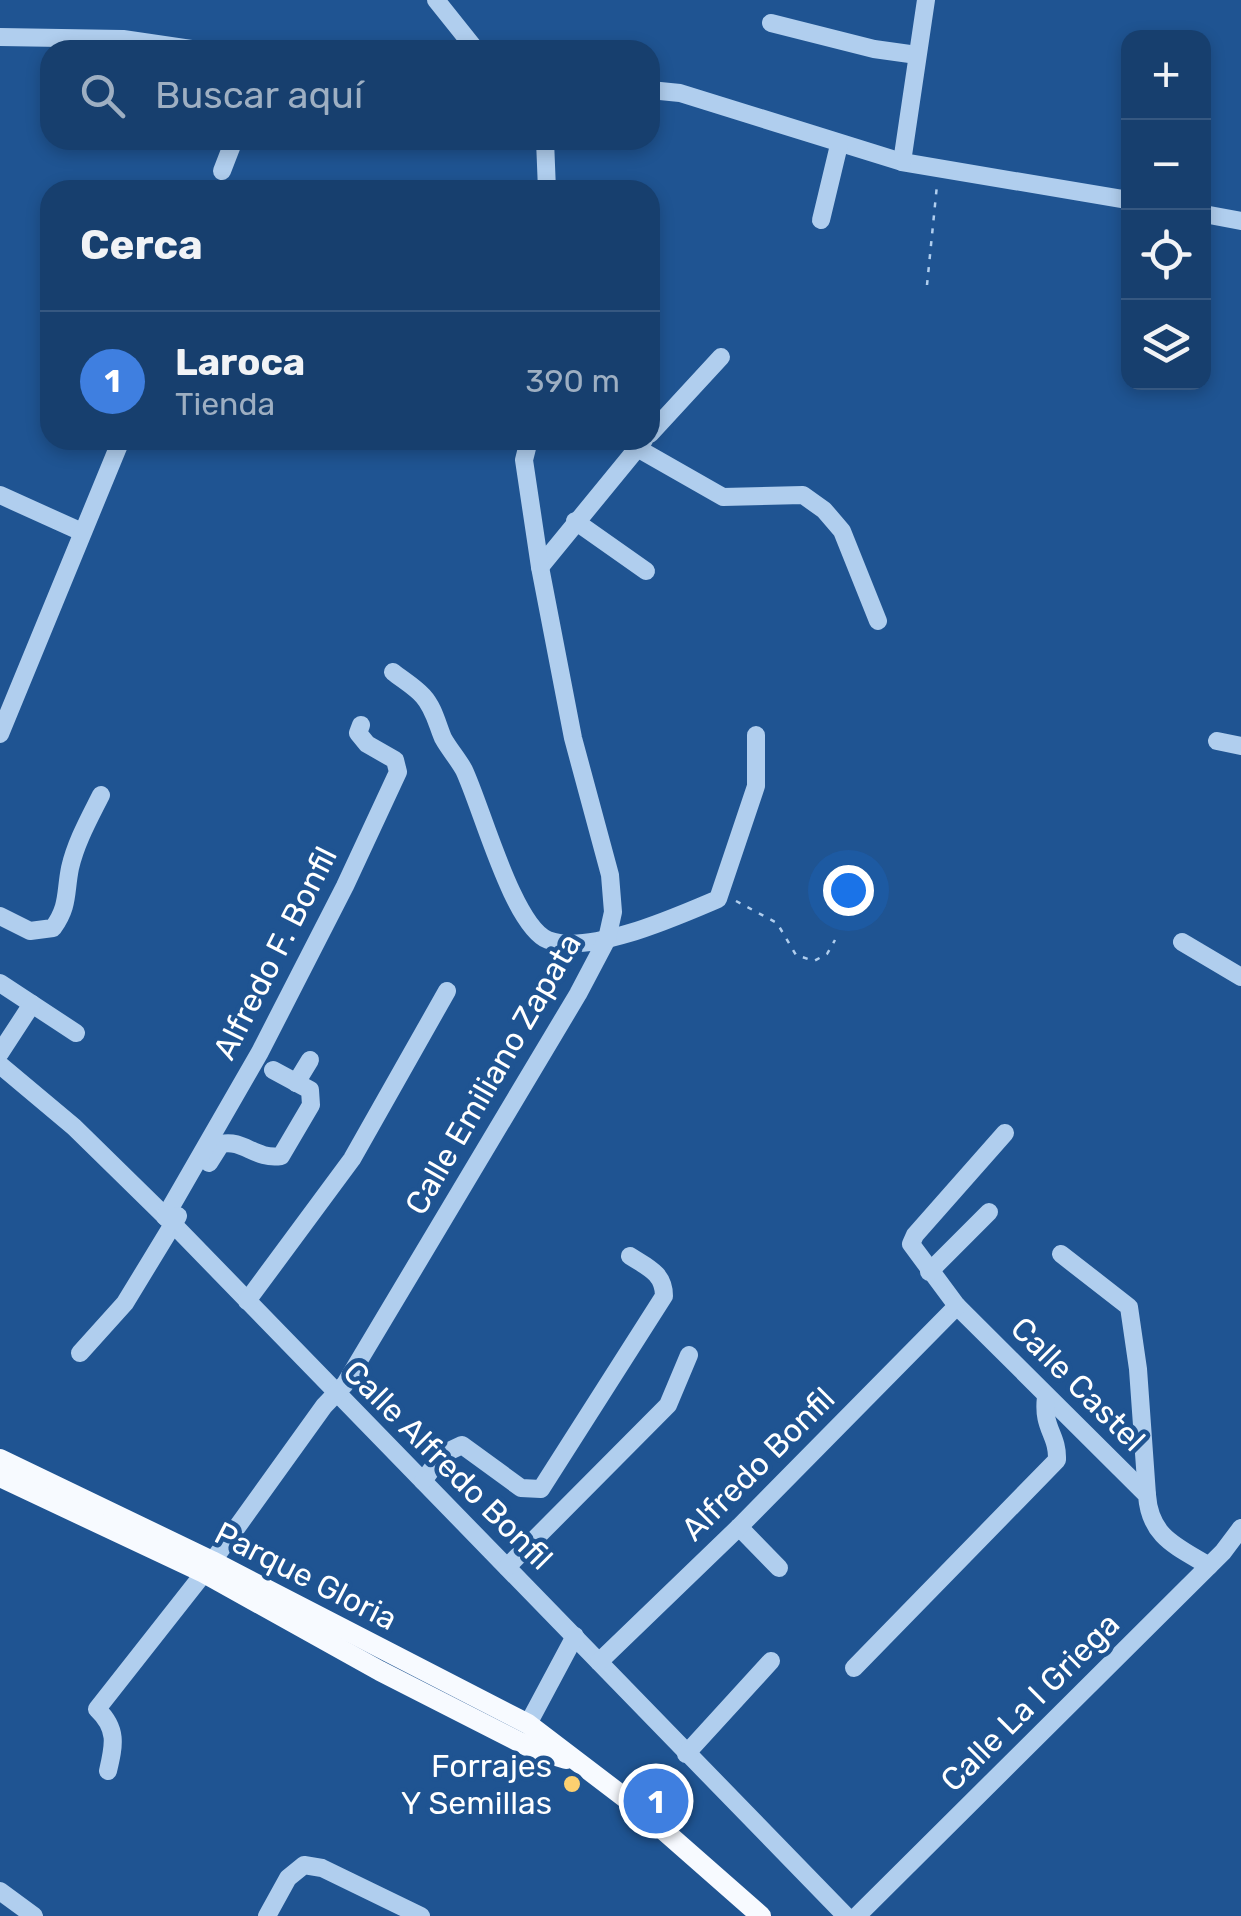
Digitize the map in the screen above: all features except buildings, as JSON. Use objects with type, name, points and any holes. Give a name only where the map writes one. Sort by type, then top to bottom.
[{"type":"main road","name":"Parque Gloria","points":[[0,1459],[385,1662],[533,1749],[575,1762]]},
{"type":"main road","name":"Parque Gloria","points":[[0,1477],[208,1567]]},
{"type":"main road","name":"Parque Gloria","points":[[385,1662],[528,1724],[637,1807],[761,1916]]},
{"type":"street","points":[[436,0],[468,40]]},
{"type":"street","points":[[902,162],[926,0]]},
{"type":"street","points":[[771,23],[874,49],[917,55]]},
{"type":"street","points":[[0,37],[130,40]]},
{"type":"street","points":[[660,91],[680,93],[902,162],[1121,199]]},
{"type":"street","points":[[822,220],[839,145]]},
{"type":"street","points":[[222,171],[230,150]]},
{"type":"street","points":[[545,150],[547,180]]},
{"type":"street","points":[[1211,215],[1241,221]]},
{"type":"street","points":[[660,423],[720,357]]},
{"type":"street","points":[[0,734],[116,450]]},
{"type":"street","name":"Calle Emiliano Zapata","points":[[108,1772],[116,1739],[107,1719],[96,1709],[345,1384],[607,940],[612,912],[610,876],[573,738],[540,567],[524,460],[527,450]]},
{"type":"street","points":[[540,567],[636,450]]},
{"type":"street","points":[[657,450],[723,497],[804,495],[824,510],[842,532],[878,620]]},
{"type":"street","points":[[0,495],[82,532]]},
{"type":"street","points":[[575,521],[646,571]]},
{"type":"street","points":[[393,672],[424,697],[434,713],[444,739],[463,768],[518,906],[531,929],[549,940],[607,940],[718,900],[756,786],[756,735]]},
{"type":"street","name":"Alfredo F. Bonfil","points":[[169,1221],[345,886],[398,772],[395,760],[367,744],[358,733],[361,725]]},
{"type":"street","points":[[1217,741],[1241,746]]},
{"type":"street","points":[[0,916],[30,931],[53,928],[66,910],[78,839],[100,795]]},
{"type":"street","points":[[1182,942],[1241,977]]},
{"type":"street","points":[[0,983],[76,1033]]},
{"type":"street","points":[[248,1301],[352,1159],[447,991]]},
{"type":"street","points":[[0,1054],[32,1004]]},
{"type":"street","points":[[296,1083],[310,1060]]},
{"type":"street","name":"Calle Alfredo Bonfil","points":[[0,1065],[74,1127],[169,1221],[846,1916]]},
{"type":"street","points":[[80,1353],[126,1304],[169,1221],[221,1144],[232,1142],[265,1158],[280,1156],[311,1105],[310,1090],[273,1070]]},
{"type":"street","name":"Calle Castel","points":[[1005,1133],[911,1244],[957,1306],[1146,1495],[1148,1518],[1167,1541],[1209,1566]]},
{"type":"street","points":[[930,1272],[989,1212]]},
{"type":"street","points":[[1061,1254],[1129,1307],[1138,1369],[1146,1495]]},
{"type":"street","points":[[423,1482],[443,1454],[462,1445],[521,1488],[540,1489],[664,1296],[664,1285],[657,1273],[630,1256]]},
{"type":"street","name":"Alfredo Bonfil","points":[[599,1662],[957,1306]]},
{"type":"street","points":[[507,1567],[668,1406],[689,1356]]},
{"type":"street","points":[[854,1668],[1057,1460],[1058,1449],[1044,1419],[1046,1397]]},
{"type":"street","points":[[739,1527],[779,1568]]},
{"type":"street","name":"Calle La I Griega","points":[[857,1916],[1209,1566],[1241,1528]]},
{"type":"street","points":[[528,1724],[575,1636]]},
{"type":"street","points":[[686,1754],[771,1661]]},
{"type":"street","points":[[267,1916],[288,1878],[304,1865],[322,1868],[421,1916]]},
{"type":"street","points":[[0,1891],[34,1916]]},
{"type":"path","points":[[926,285],[938,168]]},
{"type":"path","points":[[718,900],[735,900],[777,924],[796,955],[814,961],[827,954],[835,940]]},
{"type":"place","name":"Forrajes Y Semillas","points":[[572,1784]]},
{"type":"place","name":"Laroca","points":[[656,1801]]}]
